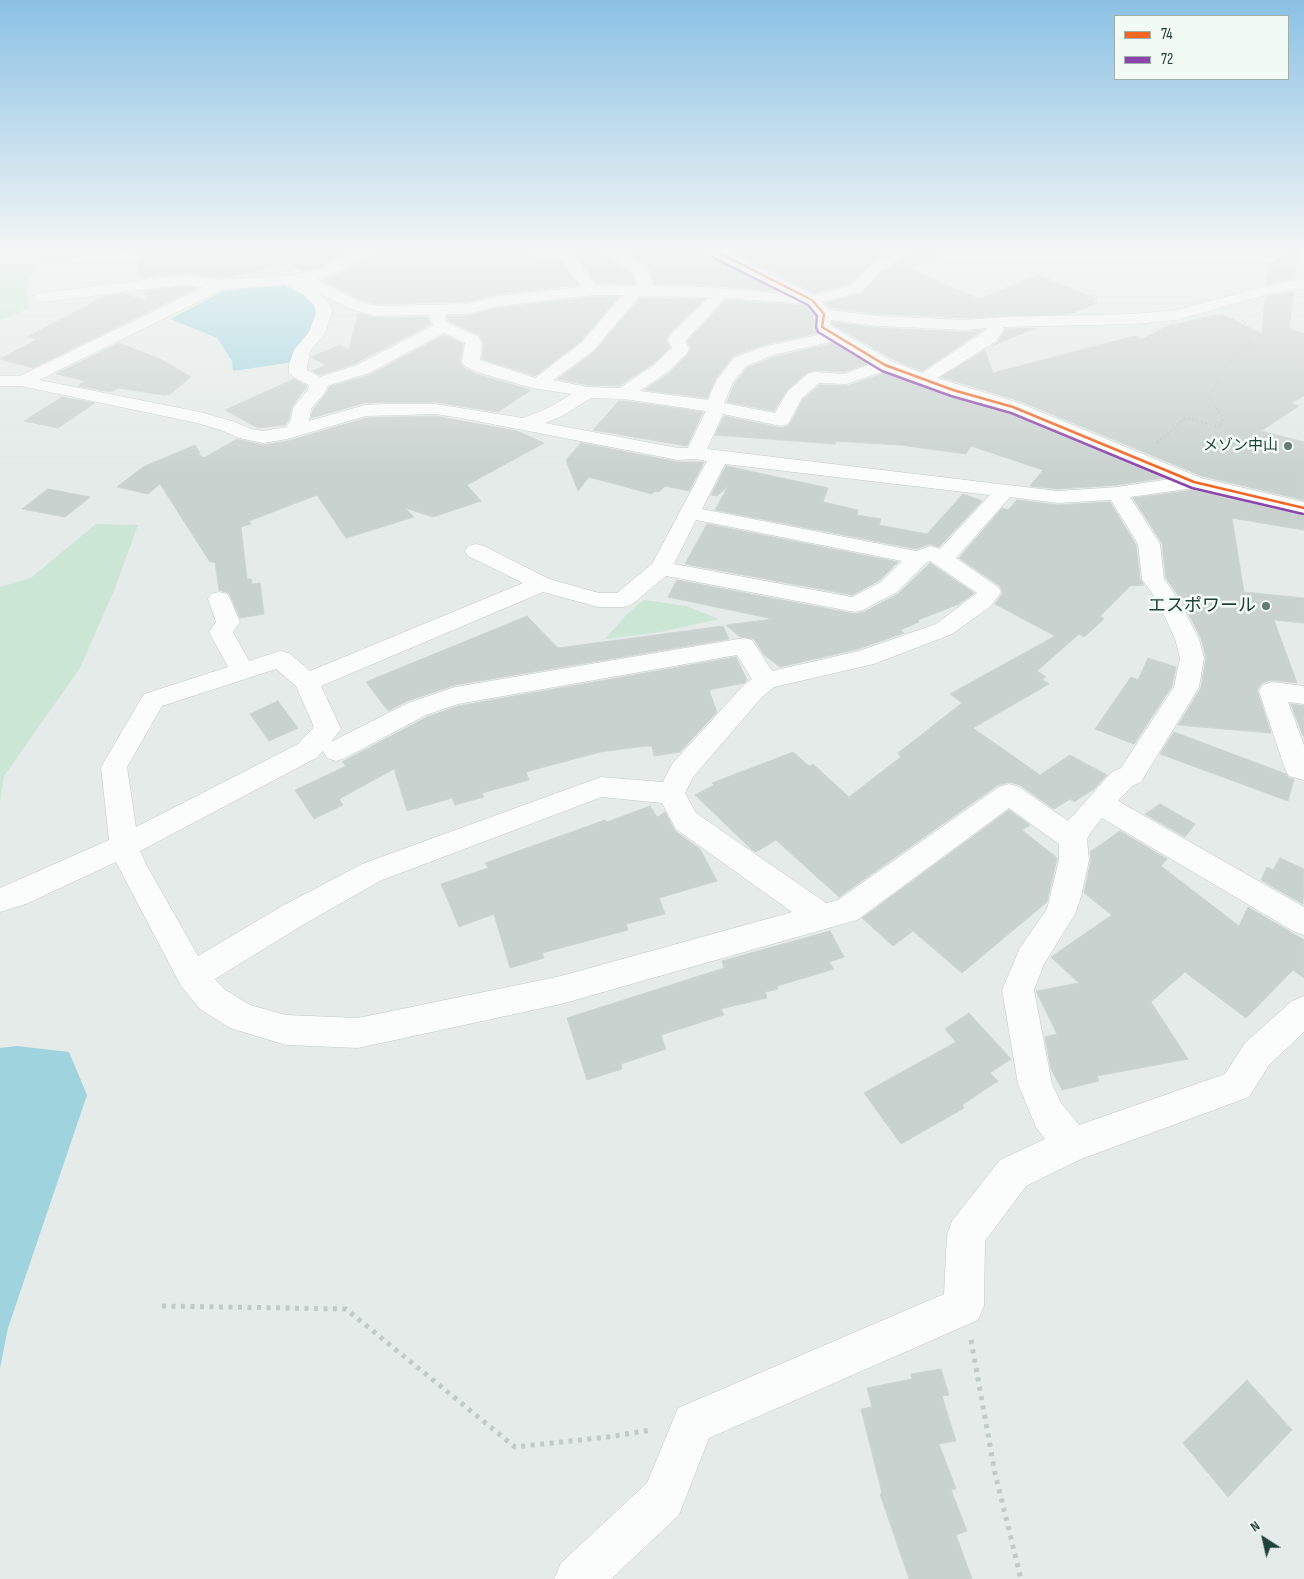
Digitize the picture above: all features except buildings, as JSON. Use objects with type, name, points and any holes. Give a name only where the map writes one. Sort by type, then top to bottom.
[{"type":"street","points":[[0,382],[23,380],[138,325]]},
{"type":"street","points":[[320,325],[317,332],[302,350],[298,365],[298,372],[318,383],[363,369],[442,327],[472,340],[474,344],[471,362],[483,368],[532,383],[588,392],[624,394],[781,420],[794,396],[815,377],[846,379],[885,365]]},
{"type":"street","points":[[541,383],[587,347],[607,325]]},
{"type":"street","points":[[624,394],[661,368],[681,349],[676,340],[691,325]]},
{"type":"street","points":[[822,325],[822,327],[836,336],[885,365],[1013,407],[1140,458],[1194,482],[1304,508]]},
{"type":"street","points":[[959,325],[975,325]]},
{"type":"street","points":[[924,379],[990,337],[995,331],[994,325]]},
{"type":"street","points":[[695,453],[716,409],[714,406],[725,381],[740,362],[768,351],[836,336]]},
{"type":"street","points":[[23,380],[32,384],[200,418],[228,426],[246,434],[264,437],[280,435],[366,411],[435,409],[525,424],[678,454],[695,453],[1058,497],[1117,493],[1194,482]]},
{"type":"street","points":[[294,430],[300,420],[302,408],[317,391],[318,383]]},
{"type":"street","points":[[525,424],[555,412],[588,392]]},
{"type":"street","points":[[476,551],[541,584],[598,600],[623,600],[661,568],[719,457]]},
{"type":"street","points":[[942,559],[1004,491]]},
{"type":"street","points":[[1072,1145],[1048,1116],[1035,1084],[1018,990],[1031,958],[1060,914],[1066,897],[1074,860],[1073,839],[1079,826],[1098,803],[1122,779],[1131,775],[1186,687],[1192,658],[1187,639],[1169,602],[1153,579],[1149,544],[1117,493]]},
{"type":"street","points":[[691,513],[918,558]]},
{"type":"street","points":[[661,568],[855,605],[889,586],[918,558],[931,553],[990,592],[983,601],[944,629],[865,658],[766,681],[753,691],[682,771],[671,793]]},
{"type":"street","points":[[308,682],[541,584]]},
{"type":"street","points":[[219,599],[228,622],[221,632],[242,671]]},
{"type":"street","points":[[336,751],[417,709],[455,696],[744,646],[766,681]]},
{"type":"street","points":[[0,900],[124,846],[307,751],[328,729],[308,682],[280,659],[153,700],[114,767],[124,846],[132,868],[192,976],[212,999],[242,1018],[286,1030],[358,1032],[561,990],[822,916],[846,911],[1008,794],[1073,839]]},
{"type":"street","points":[[1304,695],[1272,691],[1299,769],[1304,770]]},
{"type":"street","points":[[192,976],[295,914],[372,872],[601,787],[671,793]]},
{"type":"street","points":[[671,793],[686,821],[822,916]]},
{"type":"street","points":[[1098,803],[1304,922]]},
{"type":"street","points":[[577,1579],[663,1499],[693,1423],[964,1306],[966,1234],[1013,1173],[1072,1145],[1237,1086],[1257,1054],[1304,1012]]},
{"type":"path","points":[[1140,458],[1185,418],[1221,428],[1223,417],[1209,399],[1223,369],[1236,354],[1249,347],[1245,325]]},
{"type":"path","points":[[162,1306],[346,1309],[515,1447],[608,1437],[693,1423]]},
{"type":"path","points":[[964,1306],[996,1473],[1021,1579]]},
{"type":"green space","points":[[96,524],[138,525],[115,588],[80,668],[4,776],[0,802],[0,587],[31,578]]},
{"type":"green space","points":[[644,600],[686,606],[719,619],[661,632],[605,639],[627,614]]},
{"type":"water","points":[[184,325],[317,325],[294,362],[233,371],[232,361],[217,338]]},
{"type":"water","points":[[17,1046],[69,1052],[87,1095],[8,1328],[0,1368],[0,1048]]},
{"type":"transit line","name":"72","points":[[816,325],[818,332],[882,371],[951,396],[1011,413],[1192,488],[1303,514]]},
{"type":"transit line","name":"74","points":[[822,325],[822,327],[885,365],[953,390],[1013,407],[1194,482],[1304,508]]},
{"type":"place","name":"メゾン中山","points":[[1288,446]]},
{"type":"place","name":"エスポワール","points":[[1266,606]]}]
